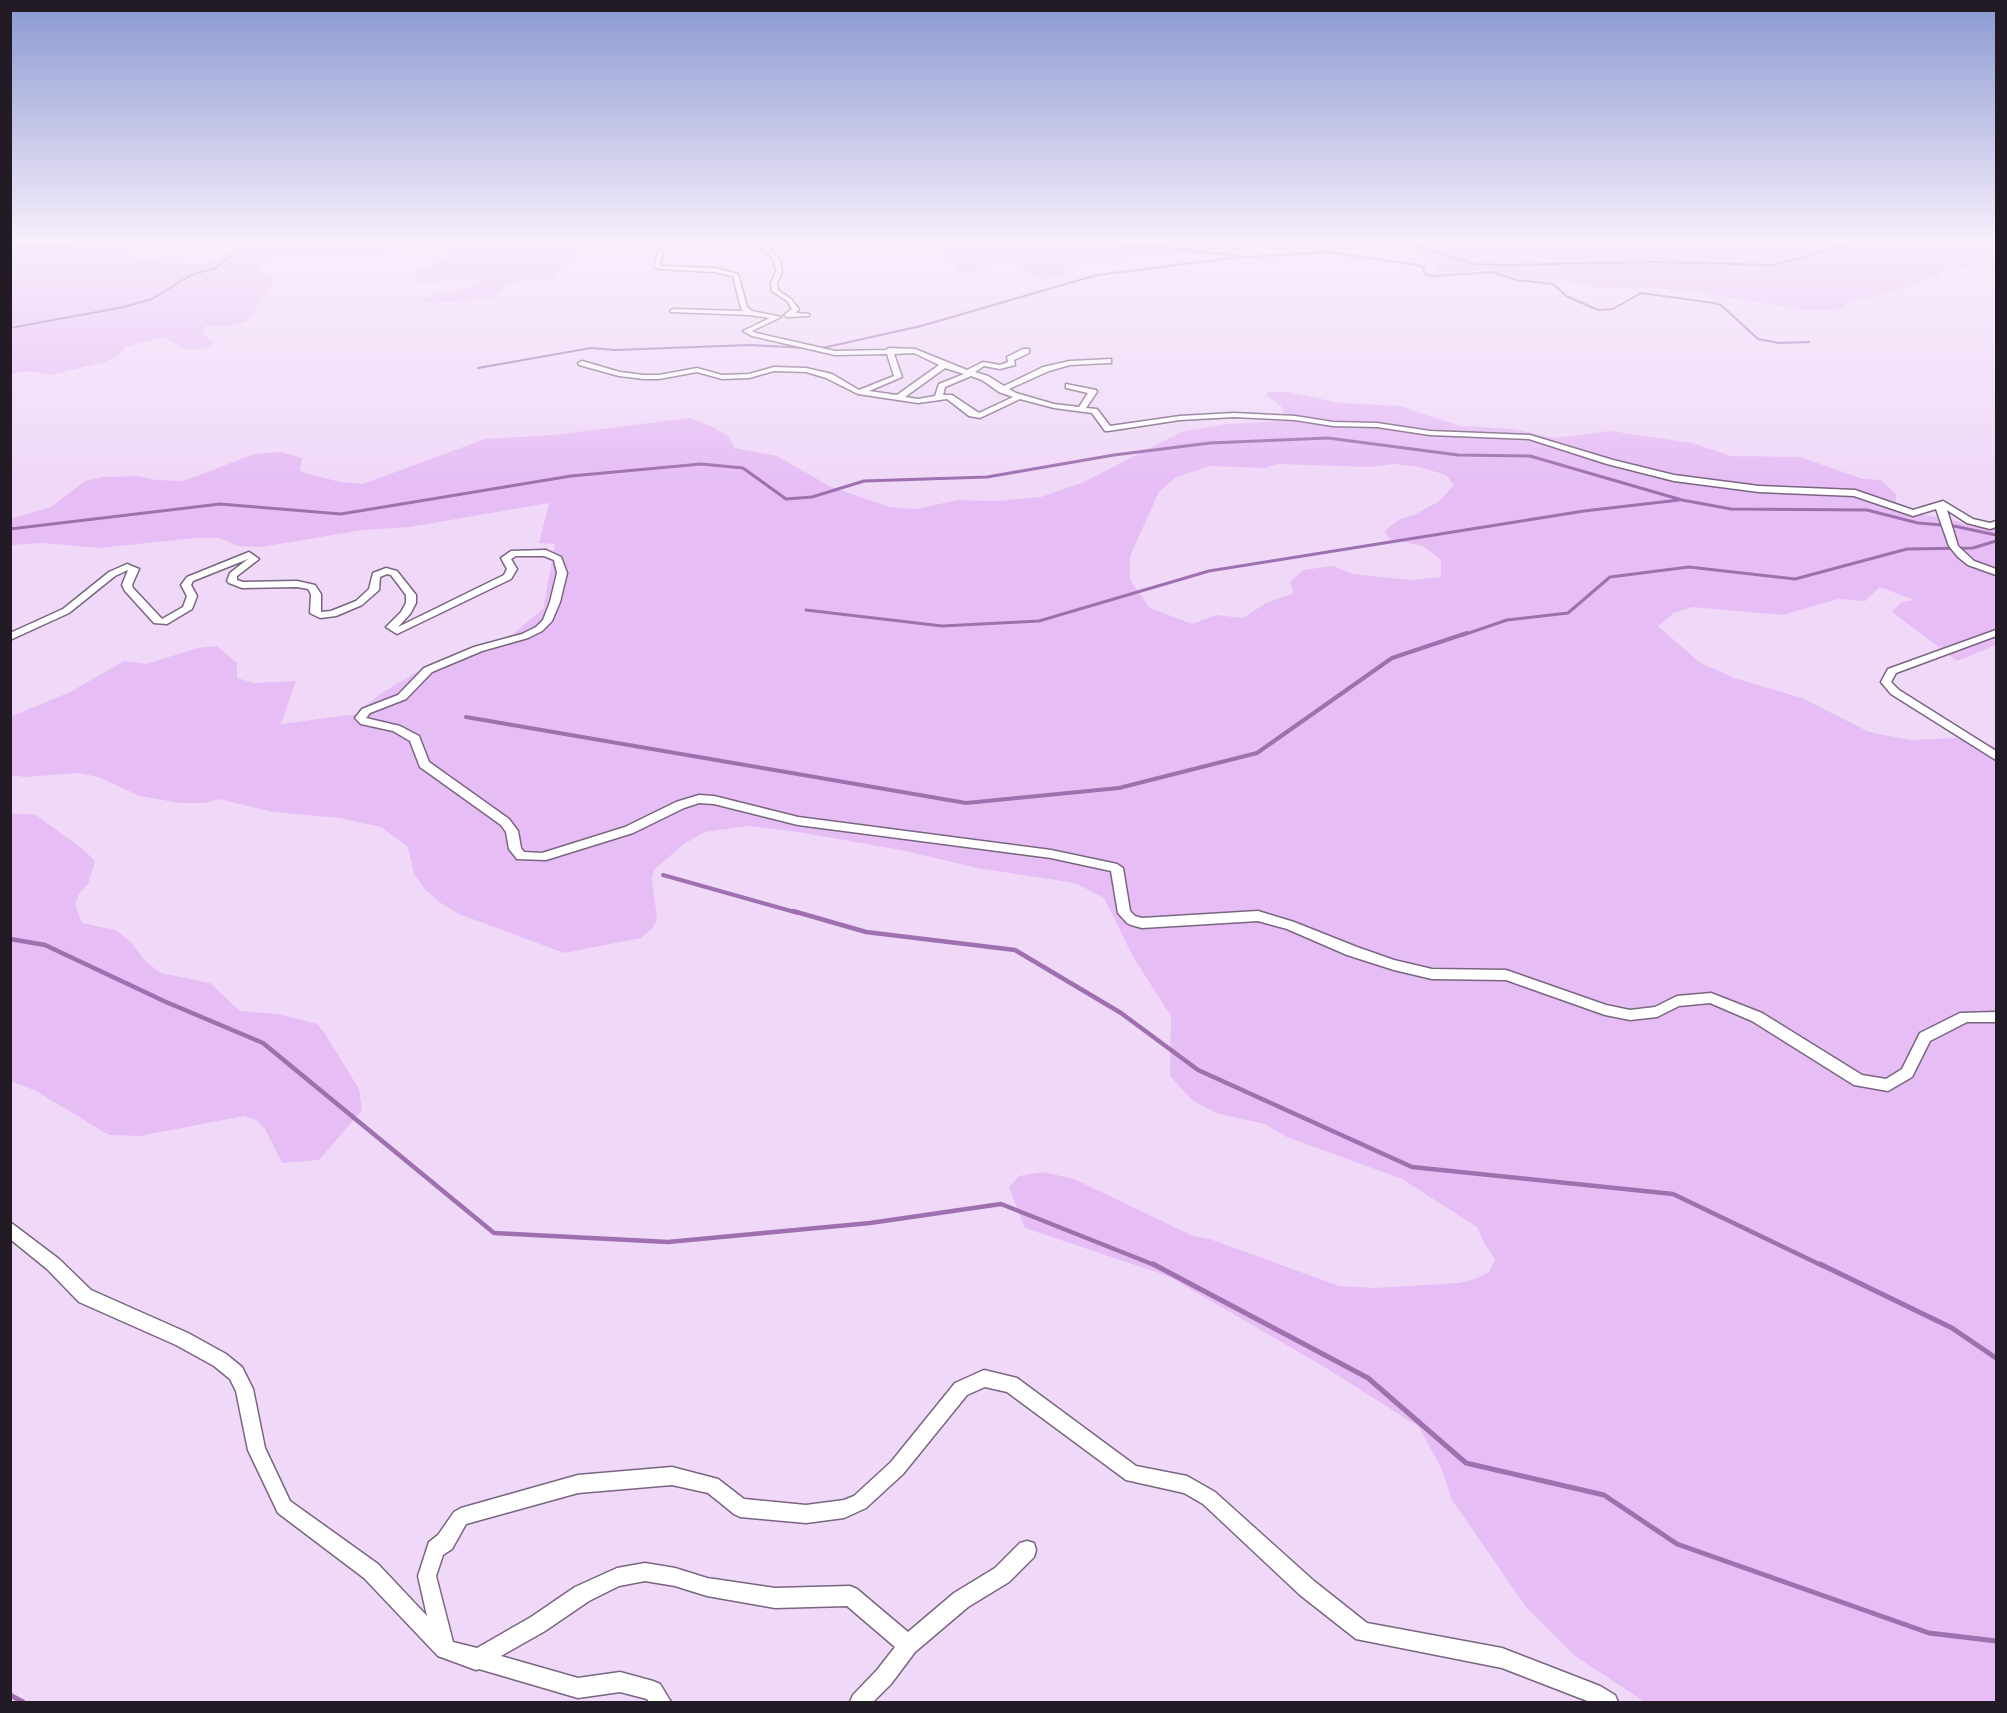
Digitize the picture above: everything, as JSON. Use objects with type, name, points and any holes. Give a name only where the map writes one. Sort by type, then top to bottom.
[{"type":"street","points":[[765,322],[746,331],[762,338],[806,346],[815,350],[847,353],[915,351],[944,365],[985,378],[1002,390],[1019,397],[1054,406],[1082,408],[1097,413],[1105,426],[1111,429],[1180,418],[1234,415],[1295,418],[1333,424],[1377,425],[1430,433],[1530,436],[1610,462],[1674,478],[1759,489],[1855,493],[1914,513],[1937,505],[1946,506],[1974,522],[1990,526],[1996,524]]},
{"type":"street","points":[[858,392],[898,377],[889,350]]},
{"type":"street","points":[[939,397],[942,386],[983,364],[1000,367],[1012,363],[1010,359],[1026,351]]},
{"type":"street","points":[[1002,390],[1046,369],[1070,363],[1108,361]]},
{"type":"street","points":[[582,363],[619,374],[644,377],[659,377],[697,370],[722,377],[749,376],[774,369],[806,370],[829,375],[858,392],[918,401],[939,397],[953,399],[972,414],[980,416],[1019,397]]},
{"type":"street","points":[[898,398],[944,365]]},
{"type":"street","points":[[1069,386],[1093,392],[1082,408]]},
{"type":"street","points":[[1937,505],[1942,509],[1954,546],[1961,555],[1971,563],[1996,572]]},
{"type":"street","points":[[10,637],[66,611],[112,574],[127,567],[132,567],[134,571],[128,581],[128,589],[157,621],[164,622],[179,616],[191,602],[192,596],[186,585],[190,579],[249,555],[254,559],[233,576],[232,580],[242,585],[297,584],[312,588],[317,598],[315,613],[320,615],[333,614],[359,603],[374,590],[376,574],[386,571],[394,573],[411,595],[408,610],[391,627],[397,631],[508,577],[512,573],[506,561],[509,555],[519,551],[546,553],[558,559],[562,573],[556,587],[555,602],[547,621],[539,629],[525,636],[478,648],[428,670],[402,697],[366,711],[360,717],[366,722],[396,728],[415,739],[424,764],[505,822],[512,831],[515,849],[521,856],[542,857],[629,830],[680,805],[699,799],[714,800],[798,821],[1051,854],[1118,868],[1124,913],[1131,920],[1142,923],[1258,916],[1290,925],[1352,951],[1394,965],[1432,974],[1506,975],[1605,1010],[1630,1015],[1656,1012],[1677,1001],[1711,998],[1757,1017],[1859,1081],[1888,1084],[1907,1073],[1925,1037],[1965,1017],[1996,1017]]},
{"type":"street","points":[[1996,633],[1892,671],[1886,682],[1895,692],[1996,756]]},
{"type":"street","points":[[10,1229],[54,1264],[85,1296],[182,1339],[220,1360],[236,1373],[244,1389],[257,1450],[284,1507],[371,1571],[445,1649],[476,1660],[578,1688],[620,1682],[653,1691],[661,1702]]},
{"type":"street","points":[[445,1649],[427,1576],[436,1549],[446,1542],[460,1518],[467,1514],[578,1484],[672,1476],[712,1485],[740,1508],[806,1514],[844,1509],[860,1502],[897,1468],[961,1389],[984,1378],[1011,1384],[1132,1474],[1187,1485],[1209,1498],[1308,1588],[1363,1632],[1502,1658],[1593,1693],[1608,1702]]},
{"type":"street","points":[[860,1702],[884,1677],[908,1645],[961,1600],[1002,1575],[1027,1550]]},
{"type":"street","points":[[476,1660],[538,1624],[582,1594],[617,1577],[645,1572],[675,1577],[707,1587],[775,1598],[850,1596],[908,1645]]},
{"type":"shaded area","points":[[11,322],[246,322],[227,327],[206,326],[201,332],[214,343],[205,349],[184,349],[164,337],[125,347],[118,356],[105,362],[51,375],[27,371],[11,374]]},
{"type":"shaded area","points":[[1267,392],[1290,392],[1339,403],[1400,406],[1460,426],[1513,429],[1553,438],[1610,431],[1693,443],[1730,456],[1800,457],[1863,479],[1881,480],[1896,494],[1896,509],[1996,529],[1996,645],[1957,661],[1892,612],[1901,602],[1914,600],[1880,587],[1865,601],[1839,599],[1782,615],[1692,607],[1674,613],[1658,626],[1699,662],[1734,678],[1802,698],[1869,732],[1910,740],[1956,738],[1996,746],[1996,1702],[1645,1702],[1575,1656],[1526,1607],[1452,1500],[1442,1470],[1419,1427],[1326,1368],[1168,1276],[1025,1228],[1009,1187],[1019,1176],[1043,1172],[1074,1179],[1193,1236],[1210,1239],[1339,1286],[1374,1288],[1459,1283],[1489,1272],[1495,1259],[1477,1227],[1402,1179],[1287,1137],[1265,1124],[1219,1114],[1193,1101],[1170,1076],[1171,1016],[1133,957],[1104,898],[1075,883],[977,868],[906,851],[798,832],[749,826],[705,832],[684,844],[654,870],[652,879],[657,919],[652,929],[641,938],[564,953],[459,914],[439,902],[414,874],[408,847],[381,827],[340,818],[273,812],[219,799],[206,803],[180,803],[140,796],[98,777],[78,773],[25,777],[10,775],[10,717],[70,692],[124,661],[146,664],[198,648],[217,646],[237,663],[237,678],[254,683],[296,681],[281,724],[356,714],[380,694],[422,669],[513,634],[543,609],[555,544],[539,543],[549,503],[410,527],[362,530],[261,547],[237,546],[220,538],[196,538],[99,548],[43,543],[11,545],[11,519],[51,507],[85,481],[102,477],[137,476],[156,480],[184,481],[254,454],[281,452],[302,458],[300,470],[305,473],[340,482],[363,484],[485,439],[553,435],[689,418],[713,427],[728,436],[735,448],[777,456],[829,486],[889,507],[916,509],[958,500],[997,501],[1041,497],[1084,482],[1181,432],[1226,424],[1284,421],[1282,407],[1267,396]],"holes":[[[1278,464],[1370,467],[1394,464],[1419,467],[1446,475],[1454,485],[1438,502],[1414,515],[1400,519],[1384,531],[1390,539],[1423,546],[1441,560],[1441,577],[1410,580],[1352,574],[1333,566],[1303,570],[1290,582],[1294,593],[1266,603],[1243,618],[1216,615],[1192,624],[1150,608],[1130,580],[1130,556],[1159,492],[1175,478],[1209,466],[1265,468]]]},
{"type":"shaded area","points":[[11,813],[36,815],[84,850],[95,861],[88,884],[79,894],[75,904],[82,923],[115,930],[130,941],[146,962],[161,973],[210,983],[240,1011],[278,1014],[317,1024],[359,1089],[362,1110],[319,1160],[282,1163],[265,1129],[256,1120],[244,1116],[140,1136],[109,1135],[36,1091],[11,1081]]},
{"type":"waterway","points":[[10,328],[43,322]]},
{"type":"waterway","points":[[818,349],[935,322]]},
{"type":"waterway","points":[[1739,322],[1758,339],[1779,343],[1809,342]]},
{"type":"waterway","points":[[478,368],[591,348],[615,350],[750,345],[807,348]]},
{"type":"waterway","points":[[10,529],[220,504],[341,514],[571,476],[701,464],[743,468],[786,499],[812,497],[864,481],[987,477],[1114,455],[1210,443],[1328,438],[1458,455],[1530,456],[1682,500],[1731,509],[1867,510],[1918,523],[1954,526],[1996,535]]},
{"type":"waterway","points":[[806,610],[942,626],[1039,621],[1209,571],[1584,511],[1679,500]]},
{"type":"waterway","points":[[1463,635],[1507,620],[1568,613],[1610,577],[1689,567],[1795,579],[1907,549],[1973,548],[1996,541]]},
{"type":"waterway","points":[[466,717],[966,803],[1119,788],[1257,753],[1392,658],[1467,633]]},
{"type":"waterway","points":[[663,875],[798,913]]},
{"type":"waterway","points":[[793,911],[866,932],[1015,950],[1121,1013],[1198,1070],[1412,1167],[1673,1194],[1823,1266]]},
{"type":"waterway","points":[[10,939],[45,945],[166,1002],[263,1043],[494,1233],[668,1242],[870,1223],[1001,1204],[1156,1266]]},
{"type":"waterway","points":[[1820,1264],[1952,1328],[1996,1358]]},
{"type":"waterway","points":[[1156,1266],[1368,1378],[1466,1463],[1604,1495],[1677,1544],[1929,1633],[1996,1641]]},
{"type":"waterway","points":[[10,1695],[23,1702]]}]
